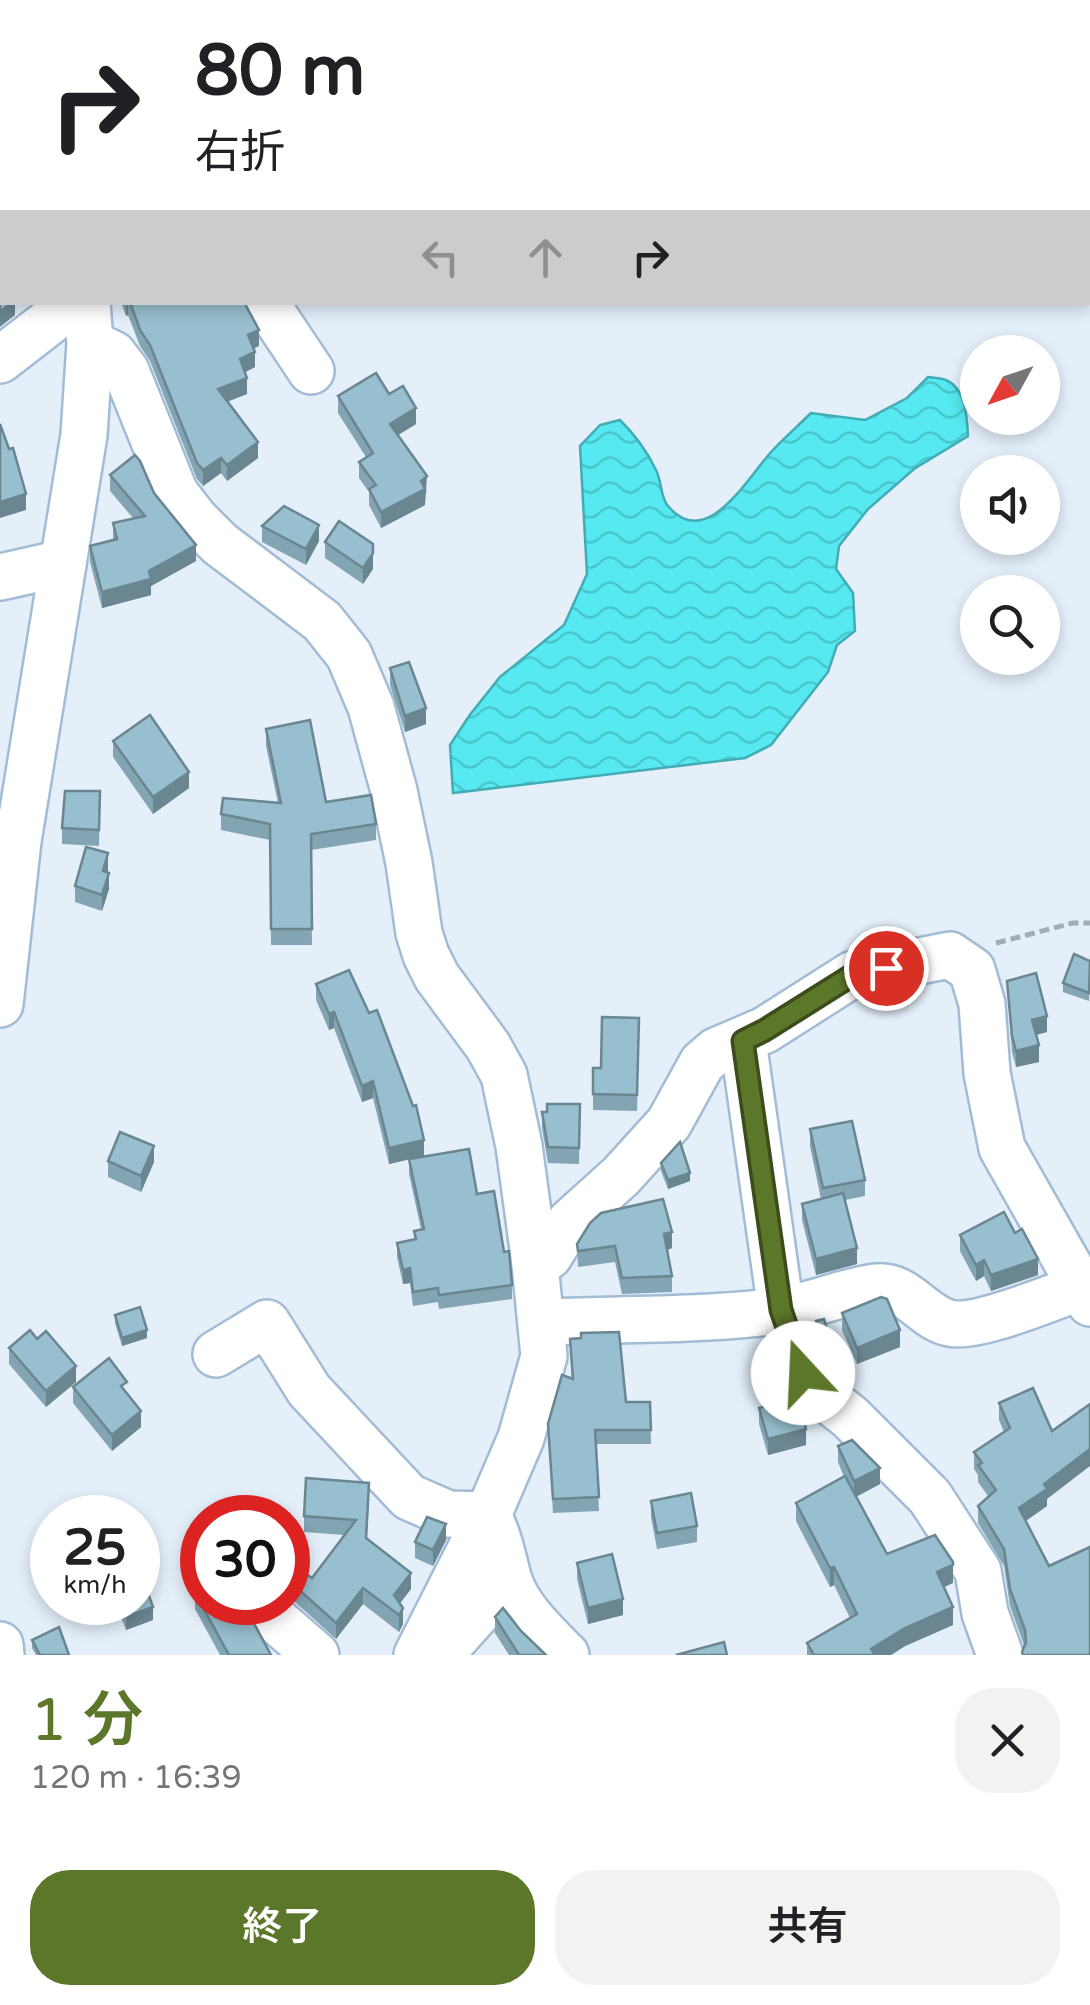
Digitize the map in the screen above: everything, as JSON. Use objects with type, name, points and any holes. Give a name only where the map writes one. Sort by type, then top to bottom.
[{"type":"street","points":[[0,360],[67,305]]},
{"type":"street","points":[[282,307],[311,371]]},
{"type":"street","points":[[0,1004],[18,841],[84,435],[89,323]]},
{"type":"street","points":[[89,323],[126,371],[175,493],[196,520],[220,544],[322,621],[348,655],[370,707],[394,791],[426,956],[504,1075],[519,1146],[544,1356],[521,1438],[488,1514],[417,1655]]},
{"type":"street","points":[[0,577],[63,563]]},
{"type":"street","points":[[535,1264],[549,1256],[570,1222],[621,1176],[669,1123],[702,1062],[716,1051],[765,1030],[854,974],[950,955],[972,970],[982,1004],[987,1073],[1002,1148],[1086,1295],[973,1323],[949,1323],[895,1288],[878,1286],[781,1310],[541,1322]]},
{"type":"street","points":[[743,1041],[781,1310],[803,1373],[814,1389],[850,1417],[930,1496],[978,1571],[985,1612],[1000,1655]]},
{"type":"street","points":[[216,1354],[266,1324],[309,1390],[408,1497],[448,1514],[488,1514]]},
{"type":"street","points":[[488,1514],[499,1536],[508,1579],[520,1602],[566,1655]]},
{"type":"street","points":[[440,1655],[508,1579]]},
{"type":"street","points":[[281,1625],[316,1655]]},
{"type":"street","points":[[0,1645],[2,1655]]},
{"type":"path","points":[[950,955],[1072,923],[1090,923]]},
{"type":"water","points":[[928,377],[953,384],[960,395],[960,435],[968,436],[914,469],[868,509],[839,546],[836,569],[853,593],[855,631],[837,645],[828,672],[771,745],[745,758],[453,793],[450,745],[500,677],[564,625],[587,574],[580,446],[600,425],[620,420],[652,463],[668,506],[683,518],[697,521],[726,505],[811,413],[865,420],[907,398]]},
{"type":"building","points":[[131,305],[246,305],[259,330],[248,335],[255,352],[240,359],[247,378],[218,389],[258,442],[227,465],[221,458],[203,470]]},
{"type":"building","points":[[376,373],[389,394],[403,386],[416,408],[390,424],[427,476],[421,481],[425,489],[381,512],[369,489],[376,485],[359,462],[373,453],[338,396]]},
{"type":"building","points":[[0,424],[9,449],[13,448],[26,494],[0,502]]},
{"type":"building","points":[[135,455],[154,493],[196,545],[149,571],[151,579],[102,592],[90,546],[117,539],[113,523],[145,516],[110,475]]},
{"type":"building","points":[[284,506],[319,525],[306,549],[262,526]]},
{"type":"building","points":[[339,521],[373,544],[373,553],[363,568],[325,542]]},
{"type":"building","points":[[409,662],[426,708],[405,716],[390,668]]},
{"type":"building","points":[[150,715],[189,772],[153,797],[113,741]]},
{"type":"building","points":[[310,720],[326,802],[371,795],[376,824],[311,834],[312,929],[271,929],[270,824],[221,814],[223,798],[281,803],[266,729]]},
{"type":"building","points":[[65,791],[100,791],[99,830],[62,828]]},
{"type":"building","points":[[86,847],[108,853],[103,871],[109,873],[102,895],[75,886]]},
{"type":"building","points":[[1074,954],[1090,961],[1089,993],[1063,983]]},
{"type":"building","points":[[349,970],[369,1013],[377,1010],[413,1106],[416,1105],[424,1140],[389,1148],[373,1081],[362,1086],[334,1012],[329,1014],[316,984]]},
{"type":"building","points":[[1036,973],[1047,1016],[1032,1020],[1039,1045],[1016,1051],[1007,981]]},
{"type":"building","points":[[602,1017],[639,1018],[637,1095],[593,1094],[593,1068],[601,1068]]},
{"type":"building","points":[[547,1104],[580,1104],[579,1148],[548,1147],[542,1112],[547,1112]]},
{"type":"building","points":[[852,1121],[865,1180],[823,1188],[810,1129]]},
{"type":"building","points":[[120,1132],[154,1146],[141,1176],[108,1161]]},
{"type":"building","points":[[680,1142],[690,1173],[668,1180],[661,1163]]},
{"type":"building","points":[[469,1149],[477,1194],[494,1191],[504,1252],[509,1251],[512,1285],[439,1295],[438,1288],[413,1292],[410,1268],[403,1270],[397,1243],[416,1239],[414,1231],[424,1229],[409,1159]]},
{"type":"building","points":[[843,1193],[857,1248],[816,1259],[802,1204]]},
{"type":"building","points":[[663,1199],[672,1232],[664,1234],[672,1276],[622,1278],[615,1246],[578,1251],[577,1244],[601,1213]]},
{"type":"building","points":[[1004,1212],[1015,1233],[1022,1229],[1038,1259],[991,1275],[984,1260],[976,1265],[960,1235]]},
{"type":"building","points":[[881,1297],[887,1299],[900,1330],[857,1348],[842,1313]]},
{"type":"building","points":[[140,1307],[147,1330],[122,1338],[115,1315]]},
{"type":"building","points":[[824,1319],[828,1332],[820,1335],[816,1321]]},
{"type":"building","points":[[30,1330],[37,1339],[46,1331],[76,1366],[46,1391],[9,1348]]},
{"type":"building","points":[[619,1332],[626,1402],[650,1402],[651,1430],[595,1430],[599,1497],[553,1499],[548,1424],[562,1375],[573,1379],[570,1339],[581,1338],[581,1333]]},
{"type":"building","points":[[109,1358],[127,1382],[121,1386],[141,1411],[112,1435],[73,1387]]},
{"type":"building","points":[[1033,1388],[1052,1431],[1090,1404],[1090,1449],[1044,1484],[1047,1489],[1019,1508],[1049,1566],[1090,1547],[1090,1655],[1023,1655],[1025,1630],[1010,1589],[1004,1549],[978,1506],[996,1490],[978,1465],[982,1463],[974,1452],[1010,1428],[999,1403]]},
{"type":"building","points":[[799,1398],[806,1429],[768,1439],[759,1408]]},
{"type":"building","points":[[852,1440],[880,1468],[854,1481],[838,1446]]},
{"type":"building","points":[[845,1476],[887,1554],[935,1535],[953,1562],[937,1572],[953,1607],[905,1628],[871,1649],[875,1655],[814,1655],[807,1643],[857,1614],[796,1503]]},
{"type":"building","points":[[306,1478],[369,1483],[366,1538],[411,1573],[394,1595],[403,1608],[399,1615],[363,1588],[336,1623],[310,1600],[310,1577],[356,1520],[310,1516],[310,1495],[305,1495]]},
{"type":"building","points":[[691,1493],[697,1526],[657,1533],[651,1501]]},
{"type":"building","points":[[427,1517],[446,1524],[433,1550],[415,1542]]},
{"type":"building","points":[[612,1554],[623,1599],[588,1608],[577,1563]]},
{"type":"building","points":[[503,1608],[546,1655],[519,1655],[495,1617]]},
{"type":"building","points":[[213,1625],[255,1625],[271,1655],[229,1655]]},
{"type":"building","points":[[59,1627],[69,1655],[40,1655],[32,1640]]},
{"type":"building","points":[[724,1642],[727,1655],[676,1655]]},
{"type":"route","points":[[803,1373],[781,1310],[743,1041],[854,974],[886,968]]}]
